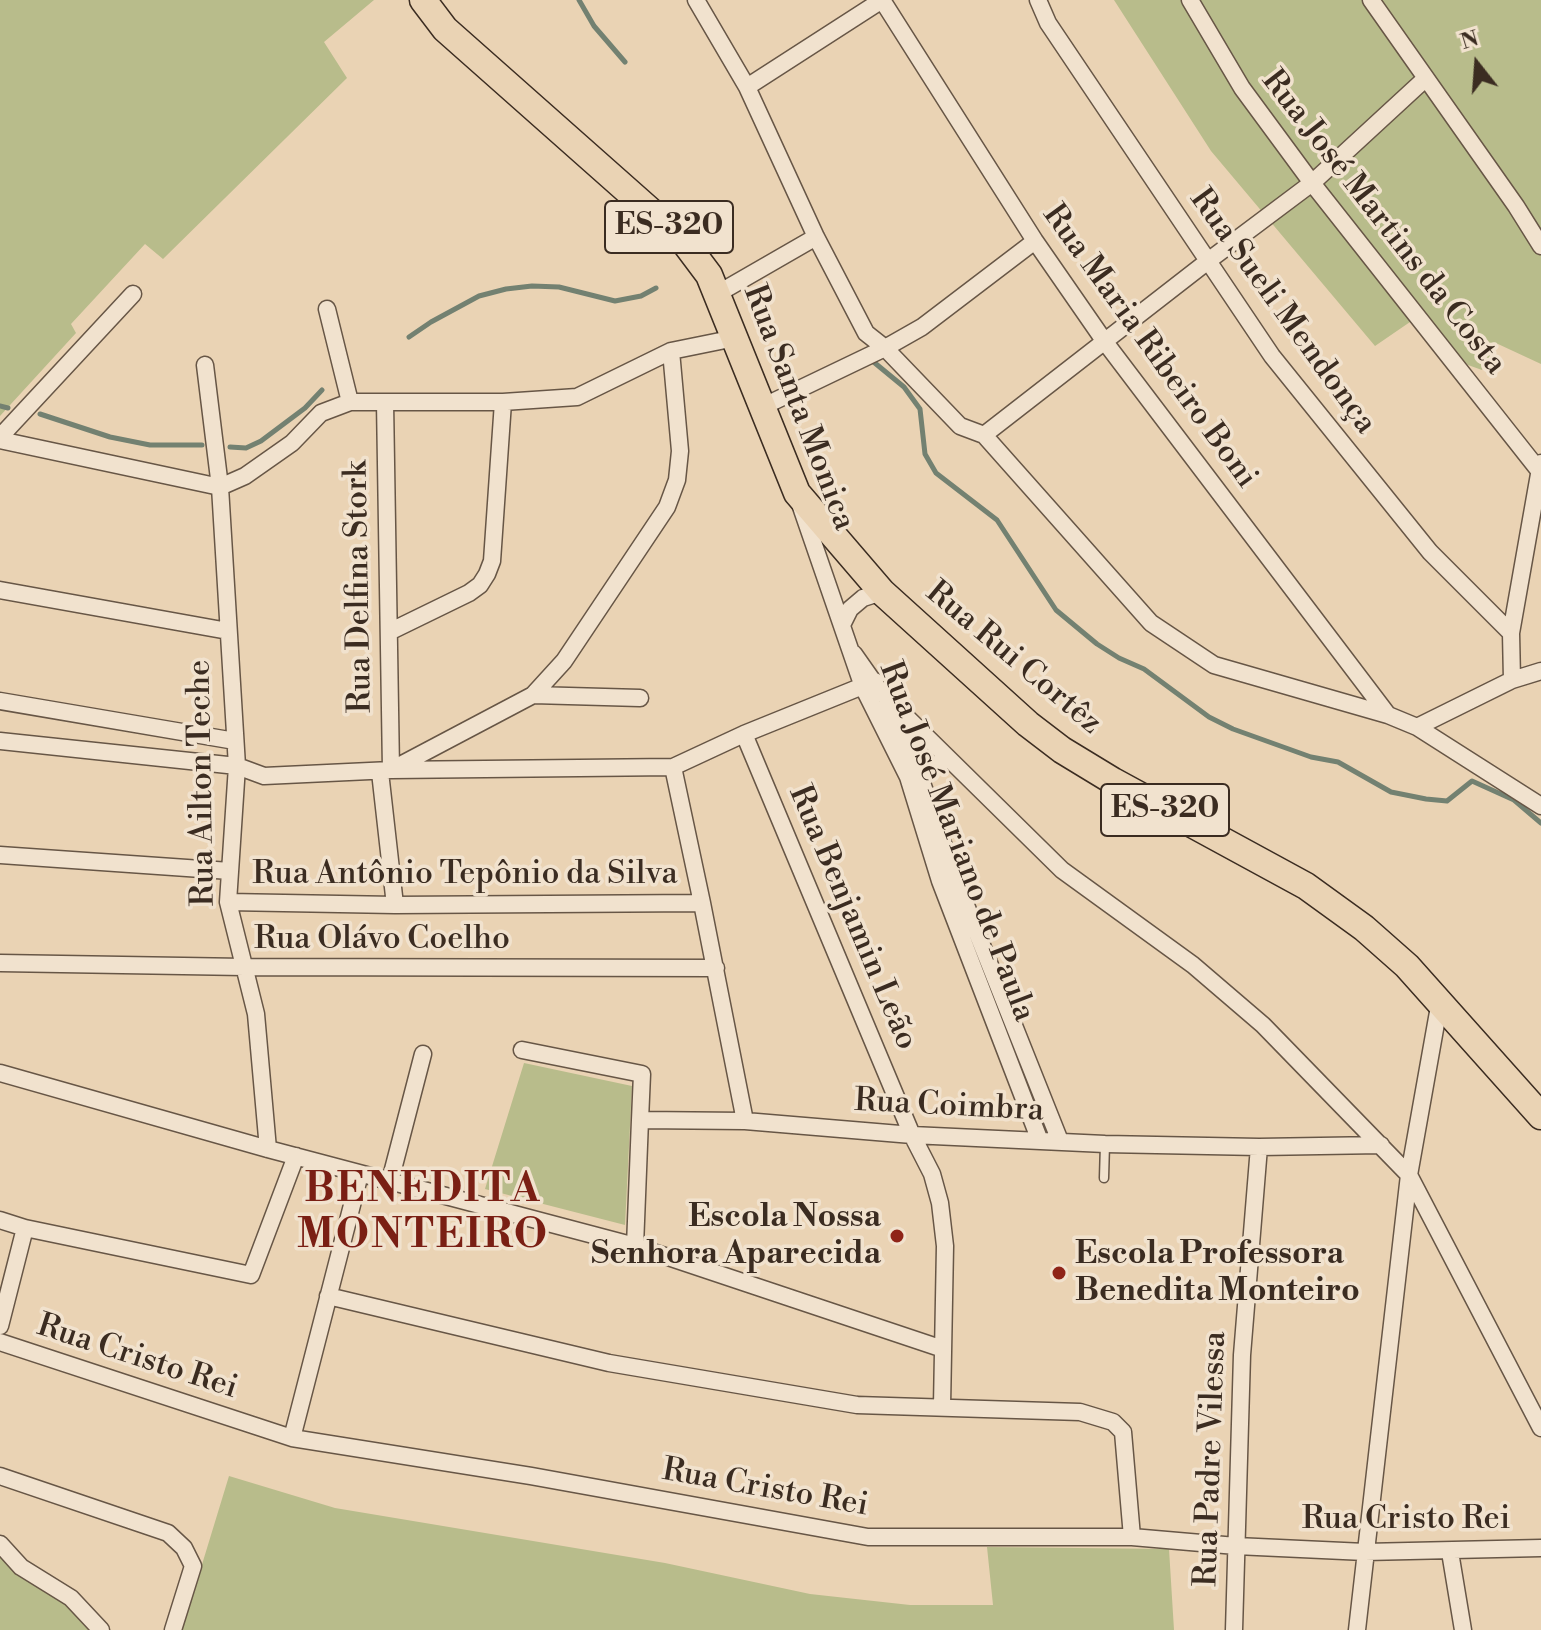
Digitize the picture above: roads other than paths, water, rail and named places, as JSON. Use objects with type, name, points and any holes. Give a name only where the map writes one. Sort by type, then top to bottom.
[{"type":"main road","name":"Rua Santa Monica","points":[[423,0],[445,29],[682,239],[709,275],[797,493]]},
{"type":"main road","name":"Rua Rui Cortêz","points":[[797,493],[882,592],[1028,724],[1062,750],[1113,781],[1306,886],[1375,937],[1440,1001],[1541,1116]]},
{"type":"street","points":[[747,87],[882,0]]},
{"type":"street","name":"Rua Maria Ribeiro Boni","points":[[882,0],[1035,241],[1105,342],[1388,715]]},
{"type":"street","name":"Rua Sueli Mendonça","points":[[1038,0],[1048,23],[1272,356],[1430,552],[1511,633]]},
{"type":"street","name":"Rua José Martins da Costa","points":[[1190,0],[1242,88],[1312,183],[1540,468]]},
{"type":"street","points":[[1371,0],[1541,246]]},
{"type":"street","points":[[700,1],[747,87],[816,237],[866,333],[885,348],[960,426],[984,435],[1151,623],[1214,665],[1388,715],[1417,727],[1541,806]]},
{"type":"street","points":[[984,435],[1312,183],[1426,78]]},
{"type":"street","points":[[717,294],[816,237]]},
{"type":"street","points":[[762,407],[922,327],[1035,241]]},
{"type":"street","points":[[0,438],[133,294]]},
{"type":"street","points":[[327,309],[350,402]]},
{"type":"street","points":[[0,438],[220,487],[245,476],[292,443],[321,413],[350,402],[503,402],[577,397],[671,351],[735,338]]},
{"type":"street","points":[[386,771],[533,695],[564,661],[667,507],[677,480],[680,451],[671,351]]},
{"type":"street","name":"Rua Ailton Teche","points":[[205,365],[220,487],[237,766],[228,902],[256,1014],[268,1149]]},
{"type":"street","name":"Rua Delfina Stork","points":[[385,402],[389,632],[386,771],[395,905]]},
{"type":"street","points":[[389,632],[469,593],[480,585],[487,574],[492,561],[503,402]]},
{"type":"street","points":[[1512,680],[1511,633],[1540,468]]},
{"type":"street","name":"Rua Santa Monica","points":[[797,493],[842,625],[854,654],[873,686]]},
{"type":"street","points":[[0,590],[228,631]]},
{"type":"street","points":[[842,625],[850,609],[863,598],[882,592]]},
{"type":"street","points":[[1417,727],[1512,680],[1541,671]]},
{"type":"street","points":[[0,741],[237,766],[264,776],[673,767],[744,734],[873,686],[1062,870],[1193,965],[1263,1025],[1409,1175],[1541,1428]]},
{"type":"street","name":"Rua José Mariano de Paula","points":[[873,686],[914,776],[947,878],[1007,1031],[1060,1141]]},
{"type":"street","points":[[533,695],[640,698]]},
{"type":"street","points":[[0,701],[235,741]]},
{"type":"street","name":"Rua Benjamin Leão","points":[[744,734],[912,1135],[932,1174],[940,1203],[945,1246],[942,1406]]},
{"type":"street","points":[[914,776],[947,759]]},
{"type":"street","points":[[673,767],[745,1121]]},
{"type":"street","points":[[0,855],[230,871]]},
{"type":"street","name":"Rua Antônio Tepônio da Silva","points":[[228,902],[395,905],[702,903]]},
{"type":"street","name":"Rua Olávo Coelho","points":[[0,963],[716,968]]},
{"type":"street","points":[[1357,1630],[1409,1175],[1440,1001]]},
{"type":"street","name":"Rua José Mariano de Paula","points":[[1007,1031],[1040,1141]]},
{"type":"street","points":[[522,1050],[642,1074],[635,1246]]},
{"type":"street","points":[[390,1181],[423,1054]]},
{"type":"street","points":[[0,1073],[268,1149],[635,1246],[943,1349]]},
{"type":"street","name":"Rua Coimbra","points":[[640,1120],[745,1121],[912,1135],[1105,1144],[1259,1147],[1381,1145]]},
{"type":"street","name":"Rua Padre Vilessa","points":[[1234,1630],[1242,1355],[1259,1147]]},
{"type":"street","points":[[0,1220],[25,1228],[251,1275],[296,1156]]},
{"type":"street","points":[[292,1438],[360,1174]]},
{"type":"street","name":"Rua Cristo Rei","points":[[0,1326],[25,1228]]},
{"type":"street","points":[[328,1296],[609,1363],[857,1405],[1080,1412],[1113,1422],[1123,1432],[1132,1537]]},
{"type":"street","name":"Rua Cristo Rei","points":[[0,1342],[292,1438],[547,1479],[868,1537],[1132,1537],[1365,1552],[1541,1548]]},
{"type":"street","points":[[0,1476],[168,1533],[184,1548],[193,1566],[173,1630]]},
{"type":"street","points":[[0,1544],[21,1567],[71,1598],[101,1630]]},
{"type":"street","points":[[1450,1552],[1463,1630]]},
{"type":"lane","points":[[1104,1178],[1105,1144]]},
{"type":"waterway","points":[[579,0],[594,26],[625,62]]},
{"type":"waterway","points":[[409,337],[479,296],[506,289],[559,287],[615,301],[641,296],[656,288]]},
{"type":"waterway","points":[[870,359],[904,387],[920,409],[925,454],[936,473],[997,520],[1056,610],[1097,644],[1144,669],[1209,717],[1233,729],[1311,757],[1338,762],[1391,792],[1447,801],[1472,781],[1514,800],[1541,823]]},
{"type":"waterway","points":[[230,447],[246,448],[261,441],[305,408],[322,390]]},
{"type":"waterway","points":[[0,406],[8,408]]},
{"type":"waterway","points":[[40,414],[110,437],[150,445],[202,445]]},
{"type":"place","name":"Escola Nossa Senhora Aparecida","points":[[897,1236]]},
{"type":"place","name":"Escola Professora Benedita Monteiro","points":[[1059,1273]]},
{"type":"district","name":"BENEDITA MONTEIRO","points":[[423,1214]]}]
